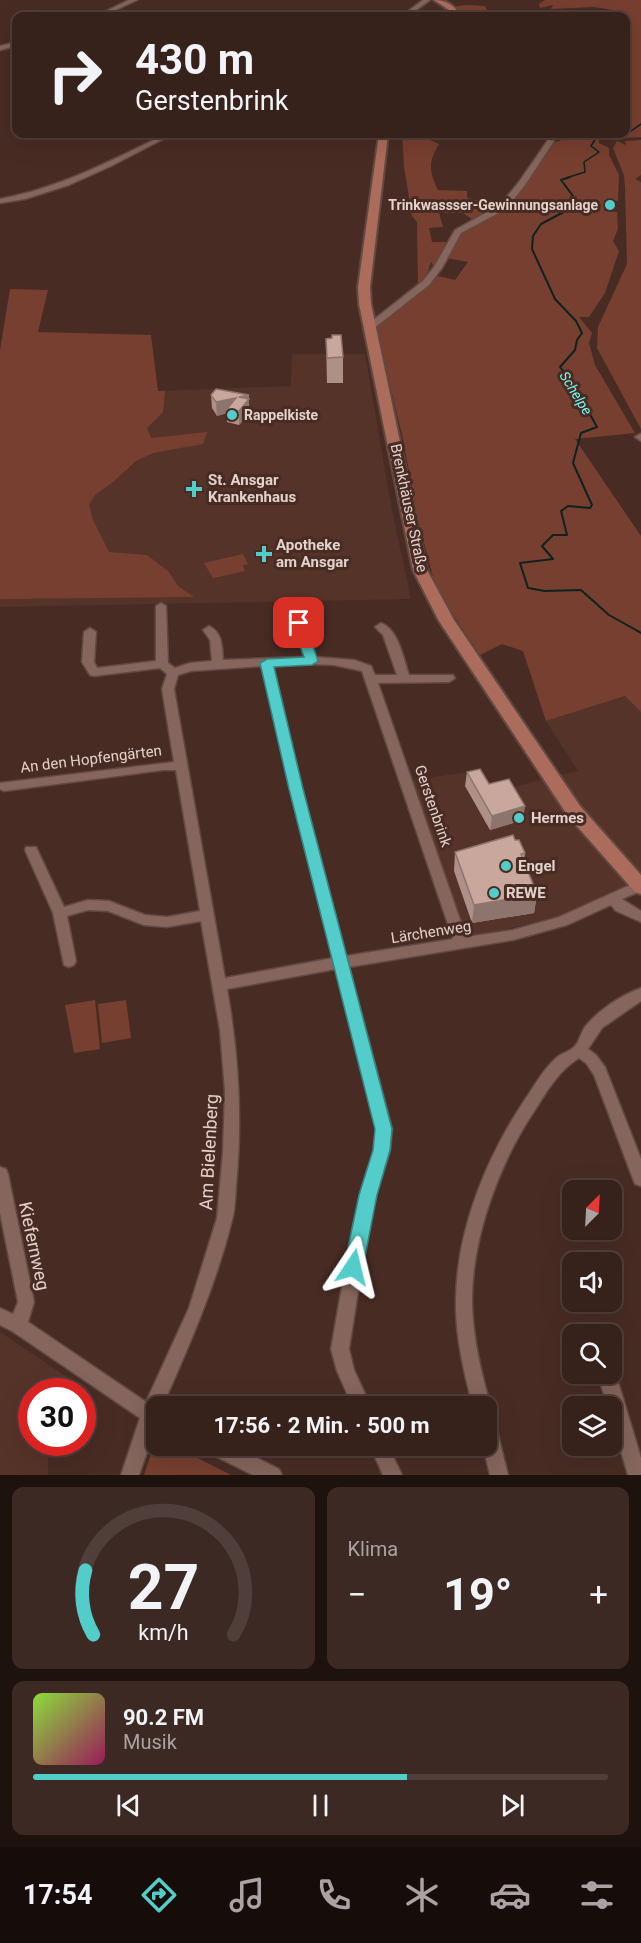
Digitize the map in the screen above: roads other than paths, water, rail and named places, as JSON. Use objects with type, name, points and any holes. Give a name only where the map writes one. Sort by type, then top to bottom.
[{"type":"main road","points":[[438,0],[454,12]]},
{"type":"main road","name":"Brenkhäuser Straße","points":[[383,138],[364,287],[370,327],[420,570],[430,593],[574,811],[641,886]]},
{"type":"street","points":[[108,12],[135,0]]},
{"type":"street","points":[[410,12],[427,0]]},
{"type":"street","points":[[0,201],[34,196],[76,180],[162,138]]},
{"type":"street","points":[[370,327],[426,283],[438,268],[458,232],[503,207],[550,141]]},
{"type":"street","points":[[161,606],[162,664]]},
{"type":"street","points":[[299,623],[312,661]]},
{"type":"street","points":[[381,627],[388,633],[404,678]]},
{"type":"street","points":[[209,630],[216,639],[219,665]]},
{"type":"street","points":[[90,632],[88,662],[94,672],[162,664],[173,673],[190,667],[312,661],[357,663],[367,669],[371,679],[449,678]]},
{"type":"street","points":[[267,663],[384,1129],[382,1150],[368,1195],[357,1247],[340,1349],[346,1371],[357,1396]]},
{"type":"street","name":"Am Bielenberg","points":[[162,1396],[198,1309],[225,1218],[232,1091],[227,1030],[205,915],[168,689],[173,673]]},
{"type":"street","name":"Gerstenbrink","points":[[371,679],[462,944]]},
{"type":"street","name":"An den Hopfengärten","points":[[4,786],[163,766],[182,766]]},
{"type":"street","points":[[31,850],[60,913],[69,961]]},
{"type":"street","name":"Lärchenweg","points":[[219,985],[513,935],[562,921],[641,886]]},
{"type":"street","points":[[613,898],[621,907],[641,916]]},
{"type":"street","points":[[60,913],[88,905],[109,906],[144,920],[167,922],[205,915]]},
{"type":"street","points":[[479,1396],[468,1352],[464,1287],[475,1225],[488,1186],[523,1113],[558,1065],[571,1054],[580,1051],[587,1034],[599,1020],[641,994]]},
{"type":"street","points":[[580,1051],[591,1059],[600,1072],[641,1179]]},
{"type":"street","name":"Kiefernweg","points":[[0,1174],[26,1302],[18,1325]]},
{"type":"street","points":[[0,1316],[18,1325],[146,1412]]},
{"type":"street","points":[[610,1385],[637,1475]]},
{"type":"street","name":"Am Bielenberg","points":[[130,1475],[146,1435]]},
{"type":"street","points":[[234,1456],[273,1475]]},
{"type":"street","points":[[384,1456],[393,1475]]},
{"type":"street","points":[[494,1456],[499,1475]]},
{"type":"waterway","name":"Schelpe","points":[[630,132],[641,124]]},
{"type":"waterway","name":"Schelpe","points":[[566,178],[585,172],[584,162],[599,152],[591,146],[596,138]]},
{"type":"waterway","name":"Schelpe","points":[[570,177],[561,180],[579,204],[541,224],[533,236],[532,249],[555,299],[576,321],[582,333],[577,340],[575,350],[560,367],[572,382],[597,427],[581,433],[573,463],[592,505],[590,508],[568,506],[561,511],[567,535],[553,535],[542,546],[553,559],[520,563],[528,588],[545,591],[581,590],[609,615],[641,633]]},
{"type":"place","name":"Trinkwassser-Gewinnungsanlage","points":[[610,205]]},
{"type":"place","name":"Rappelkiste","points":[[232,415]]},
{"type":"place","name":"St. Ansgar Krankenhaus","points":[[194,489]]},
{"type":"place","name":"Apotheke am Ansgar","points":[[264,554]]},
{"type":"place","name":"Hermes","points":[[519,818]]},
{"type":"place","name":"Engel","points":[[506,866]]},
{"type":"place","name":"REWE","points":[[494,893]]}]
